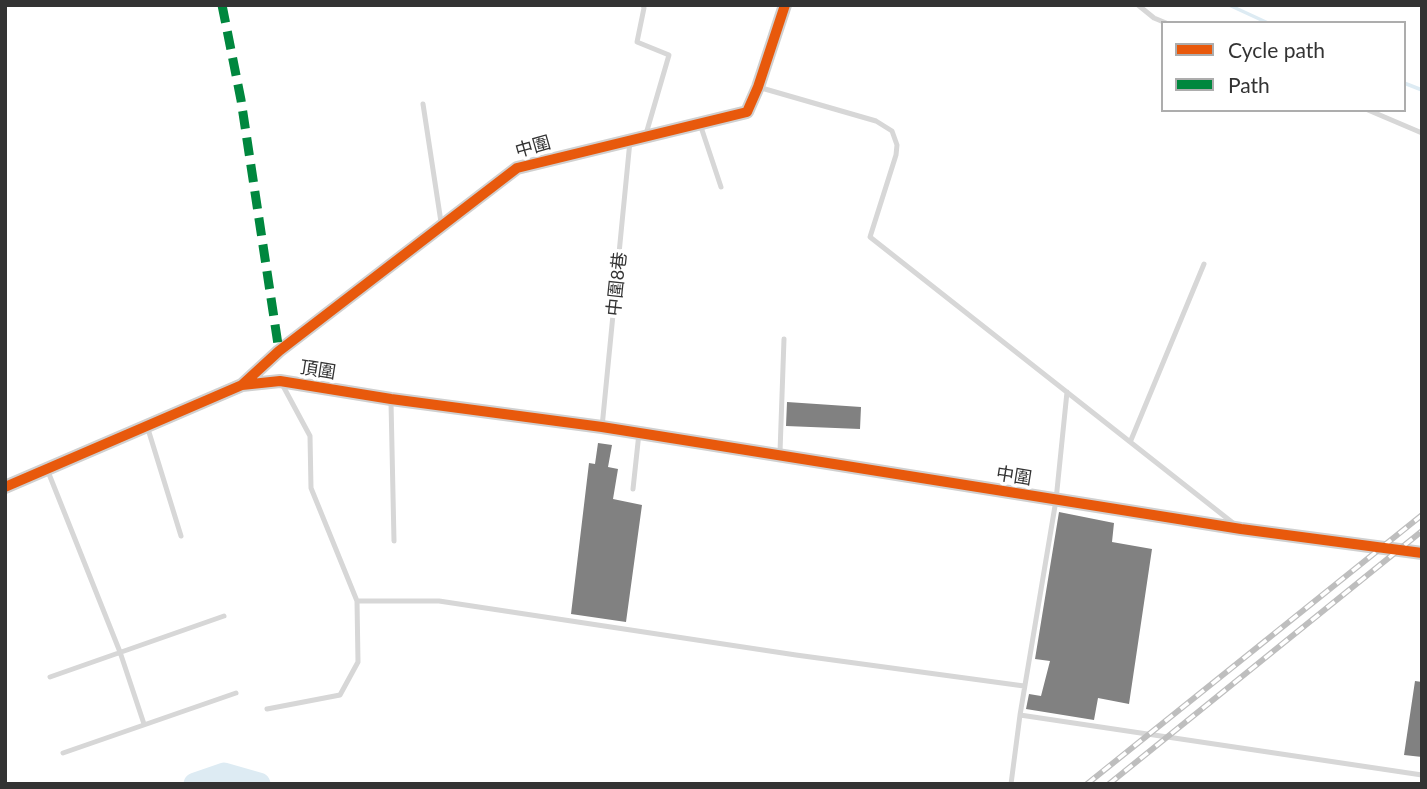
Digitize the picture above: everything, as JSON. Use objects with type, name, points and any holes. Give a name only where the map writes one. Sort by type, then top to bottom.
[{"type":"street","name":"中圍","points":[[242,385],[279,351],[517,167],[747,112],[785,5]]},
{"type":"street","name":"頂圍","points":[[5,487],[242,385],[280,381],[391,399],[602,427]]},
{"type":"street","name":"中圍","points":[[602,427],[1241,529],[1422,553]]},
{"type":"lane","points":[[643,5],[637,42],[669,55],[646,137]]},
{"type":"lane","points":[[1138,5],[1161,21]]},
{"type":"lane","points":[[758,87],[876,121],[892,131],[897,145],[896,155],[870,237],[1241,529]]},
{"type":"lane","points":[[423,104],[442,225]]},
{"type":"lane","points":[[1373,112],[1422,133]]},
{"type":"lane","points":[[700,124],[721,187]]},
{"type":"lane","name":"中圍8巷","points":[[602,427],[630,141]]},
{"type":"lane","points":[[1131,440],[1204,264]]},
{"type":"lane","points":[[779,455],[783,339]]},
{"type":"lane","points":[[267,709],[340,695],[358,662],[357,601],[311,488],[310,436],[280,381]]},
{"type":"lane","points":[[1011,784],[1024,686],[1056,500],[1067,392]]},
{"type":"lane","points":[[391,399],[394,541]]},
{"type":"lane","points":[[147,426],[181,536]]},
{"type":"lane","points":[[633,489],[639,433]]},
{"type":"lane","points":[[47,468],[120,652],[145,724]]},
{"type":"lane","points":[[357,601],[439,601],[782,653],[1024,686]]},
{"type":"lane","points":[[50,677],[224,616]]},
{"type":"lane","points":[[63,753],[236,692]]},
{"type":"lane","points":[[1020,715],[1422,775]]},
{"type":"building","points":[[787,402],[861,407],[860,429],[786,426]]},
{"type":"building","points":[[598,443],[612,445],[608,467],[618,469],[613,499],[642,505],[626,622],[571,614],[589,463],[595,464]]},
{"type":"building","points":[[1059,512],[1114,523],[1112,542],[1152,549],[1129,704],[1098,698],[1094,720],[1026,709],[1029,694],[1041,696],[1050,661],[1035,659]]},
{"type":"building","points":[[1415,681],[1422,682],[1422,757],[1404,755]]},
{"type":"waterway","points":[[1229,5],[1264,21]]},
{"type":"waterway","points":[[1406,84],[1422,90]]},
{"type":"waterway","points":[[195,784],[224,774],[259,784]]},
{"type":"railway","points":[[1087,784],[1422,515]]},
{"type":"railway","points":[[1109,784],[1422,531]]},
{"type":"marked path","points":[[222,5],[241,100],[279,351]]},
{"type":"cycle path","points":[[242,385],[279,351],[517,168],[747,112],[785,5]]},
{"type":"cycle path","points":[[5,487],[242,385],[280,381],[391,399],[602,427],[1241,529],[1422,553]]}]
